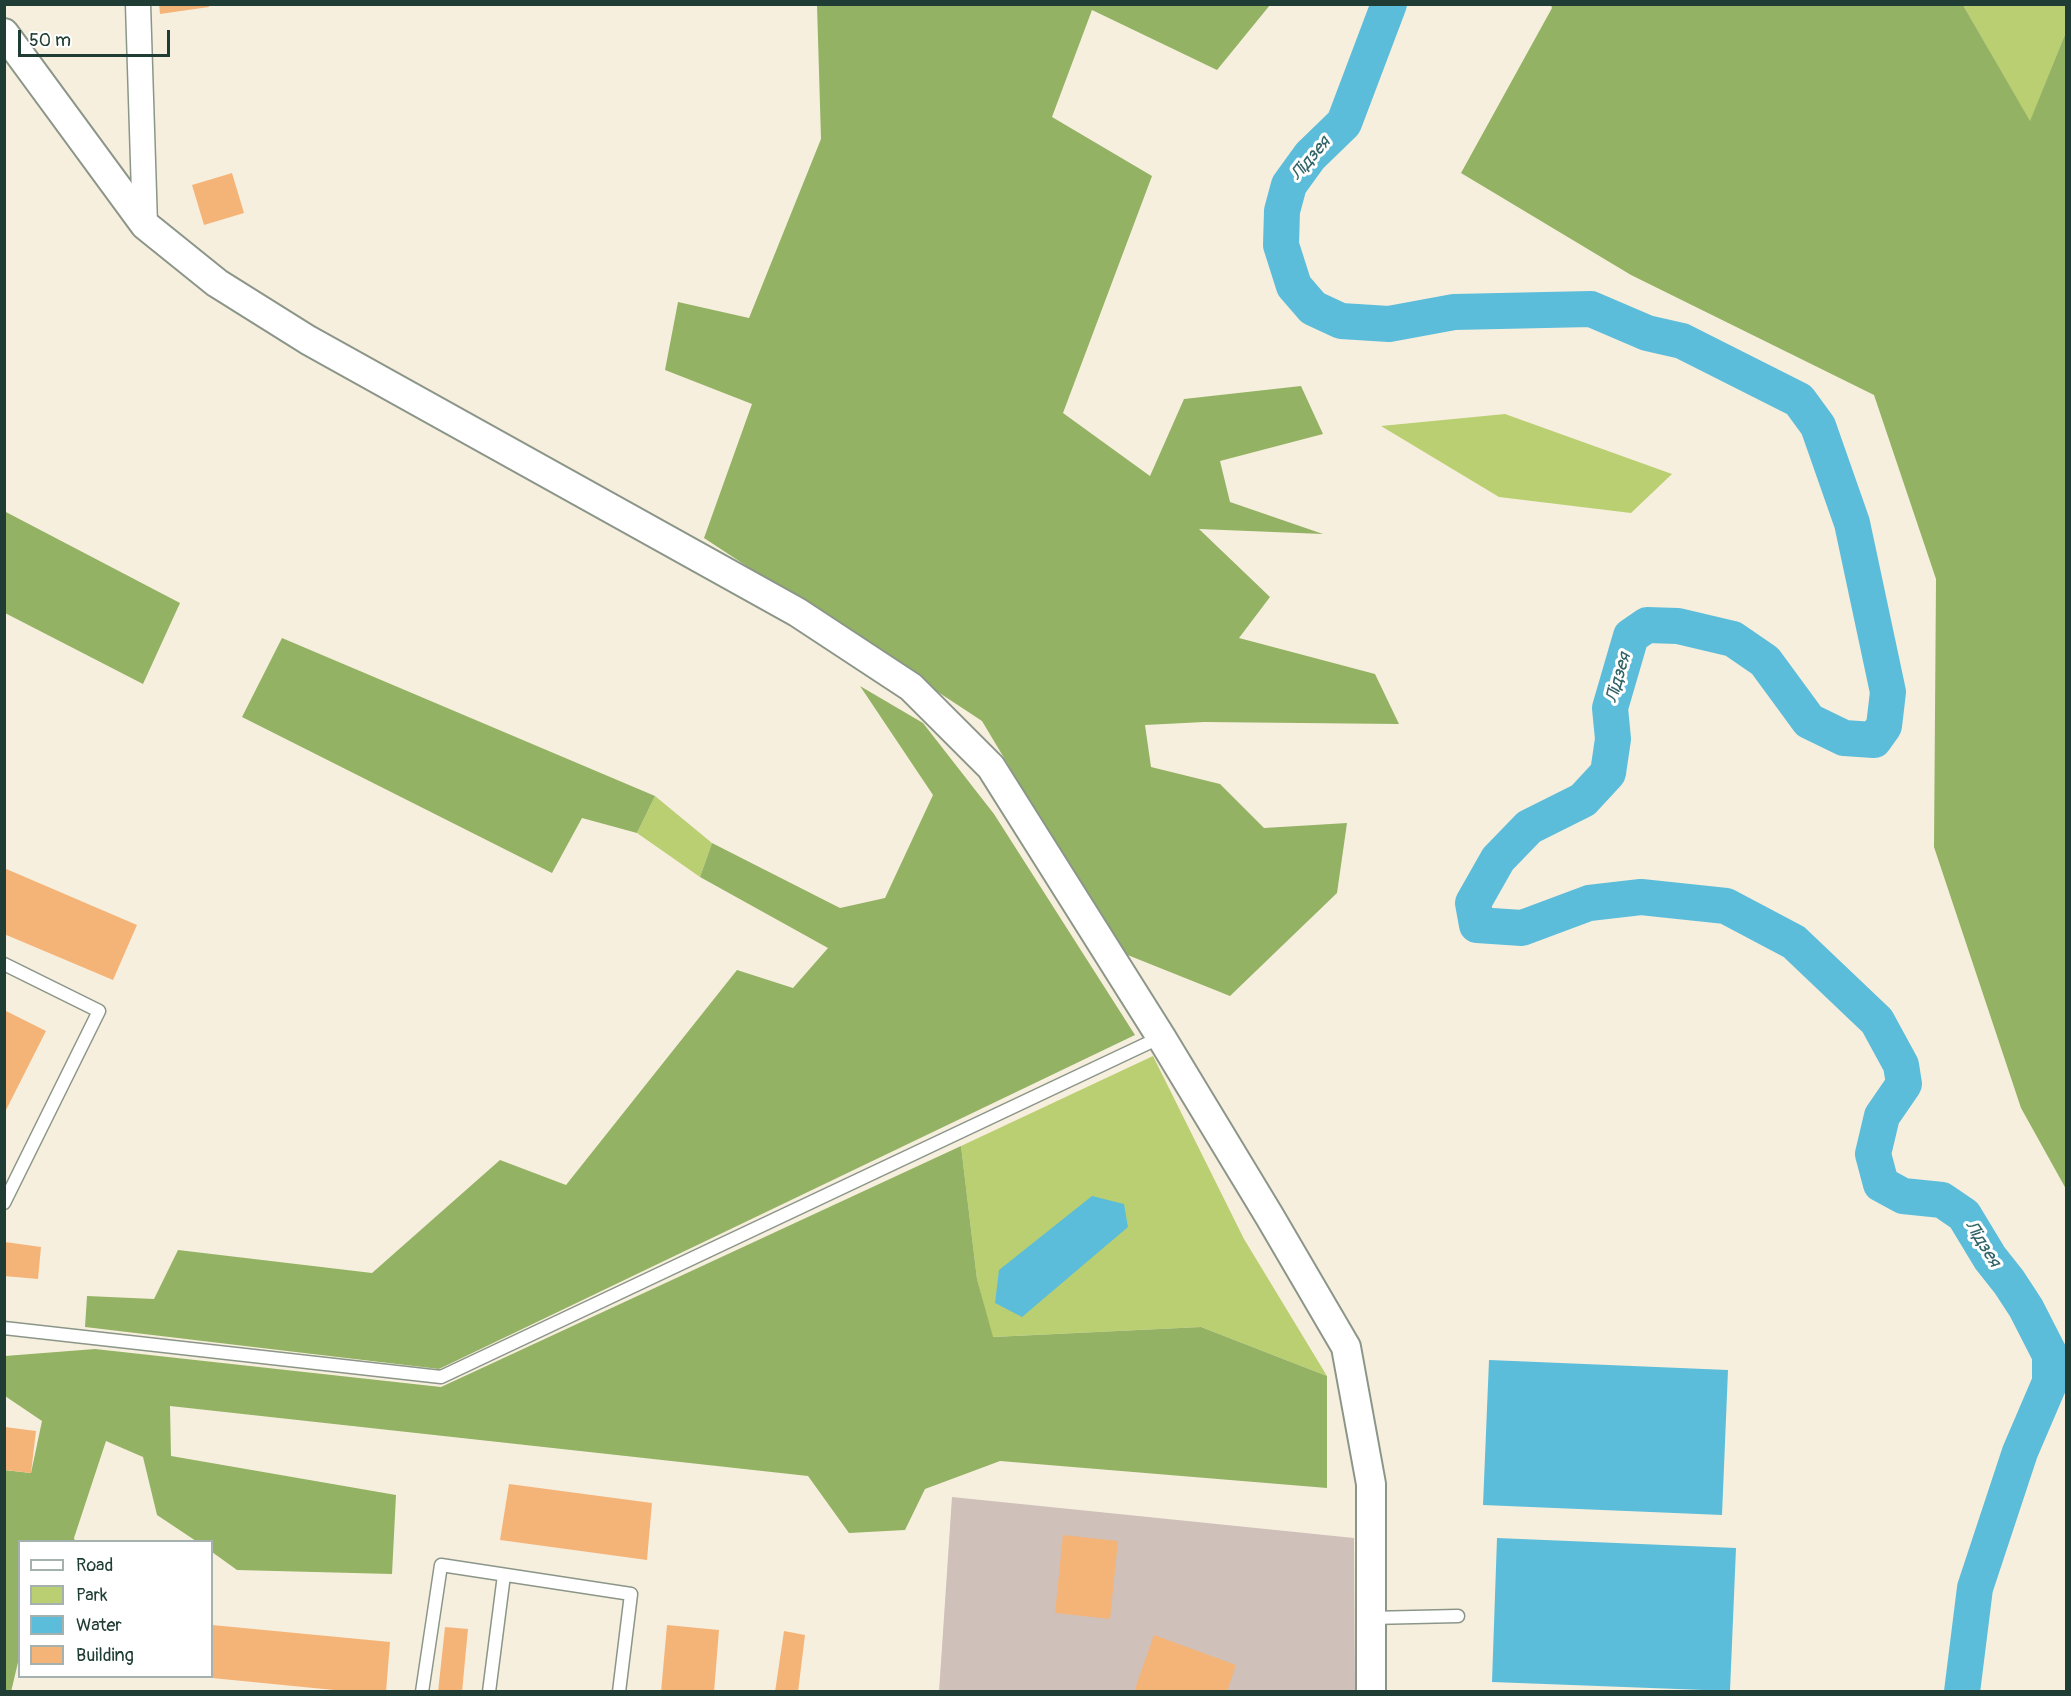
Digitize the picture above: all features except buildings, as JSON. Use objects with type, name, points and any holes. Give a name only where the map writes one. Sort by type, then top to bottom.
[{"type":"street","points":[[138,4],[145,225]]},
{"type":"street","points":[[4,33],[145,225],[217,283],[308,340],[797,612],[911,687],[992,767],[1161,1037],[1346,1347],[1371,1484],[1371,1692]]},
{"type":"lane","points":[[4,964],[99,1011],[4,1203]]},
{"type":"lane","points":[[4,1328],[441,1377],[1161,1037]]},
{"type":"lane","points":[[422,1692],[441,1564],[631,1594],[619,1692]]},
{"type":"lane","points":[[489,1692],[504,1575]]},
{"type":"lane","points":[[1370,1618],[1458,1617]]},
{"type":"shaded area","points":[[952,1497],[1354,1538],[1355,1691],[939,1692]]},
{"type":"green space","points":[[817,5],[1270,5],[1217,70],[1092,10],[1052,117],[1152,176],[1063,413],[1150,476],[1184,399],[1301,386],[1323,434],[1220,461],[1230,502],[1323,534],[1199,529],[1270,597],[1239,638],[1375,674],[1399,724],[1204,722],[1145,725],[1151,767],[1220,784],[1264,828],[1347,823],[1337,893],[1230,996],[1120,952],[982,721],[704,538],[752,404],[665,370],[678,302],[749,318],[821,139]]},
{"type":"green space","points":[[1551,5],[1963,5],[2030,121],[2066,32],[2066,1189],[2021,1108],[1934,847],[1936,579],[1874,395],[1631,275],[1461,173],[1552,8]]},
{"type":"green space","points":[[1963,5],[2066,5],[2066,32],[2030,122]]},
{"type":"green space","points":[[1505,414],[1672,474],[1631,513],[1499,497],[1381,426]]},
{"type":"green space","points":[[4,511],[180,603],[143,684],[5,613]]},
{"type":"green space","points":[[282,638],[655,796],[637,833],[582,818],[552,873],[242,717]]},
{"type":"green space","points":[[860,686],[923,723],[994,814],[1135,1035],[439,1369],[85,1327],[87,1296],[154,1299],[178,1250],[372,1273],[500,1160],[566,1185],[737,970],[793,988],[828,948],[700,877],[712,843],[840,908],[885,898],[933,795]]},
{"type":"green space","points":[[655,796],[712,843],[700,877],[637,833]]},
{"type":"green space","points":[[1153,1056],[1244,1239],[1327,1376],[1201,1327],[992,1337],[977,1279],[961,1146]]},
{"type":"green space","points":[[961,1146],[977,1279],[993,1337],[1201,1327],[1327,1376],[1327,1488],[1000,1461],[925,1489],[905,1530],[849,1533],[808,1476],[170,1406],[171,1456],[396,1495],[392,1574],[237,1570],[213,1553],[213,1540],[194,1540],[157,1515],[143,1457],[106,1441],[75,1540],[18,1540],[18,1662],[11,1692],[4,1691],[4,1470],[31,1473],[42,1421],[5,1396],[5,1356],[95,1349],[441,1387]]},
{"type":"water","points":[[1092,1196],[1124,1204],[1128,1227],[1022,1317],[995,1303],[999,1270]]},
{"type":"water","points":[[1489,1360],[1728,1370],[1722,1515],[1483,1505]]},
{"type":"water","points":[[1497,1538],[1736,1548],[1730,1691],[1492,1682]]},
{"type":"waterway","name":"Лідзея","points":[[1389,4],[1344,123],[1310,156],[1289,185],[1282,211],[1281,245],[1294,286],[1313,308],[1341,321],[1389,324],[1454,312],[1591,309],[1647,333],[1682,341],[1799,400],[1818,426],[1852,523],[1888,692],[1884,726],[1874,740],[1844,738],[1809,721],[1765,661],[1733,639],[1678,626],[1647,625],[1631,636],[1610,708],[1613,739],[1608,773],[1583,800],[1529,827],[1498,859],[1473,903],[1477,925],[1522,928],[1589,903],[1641,897],[1726,906],[1794,942],[1877,1021],[1901,1065],[1904,1084],[1882,1116],[1873,1154],[1881,1184],[1903,1196],[1942,1200],[1964,1215],[1990,1258],[2026,1308],[2050,1355],[2050,1382],[2020,1452],[1975,1588],[1962,1692]]}]
